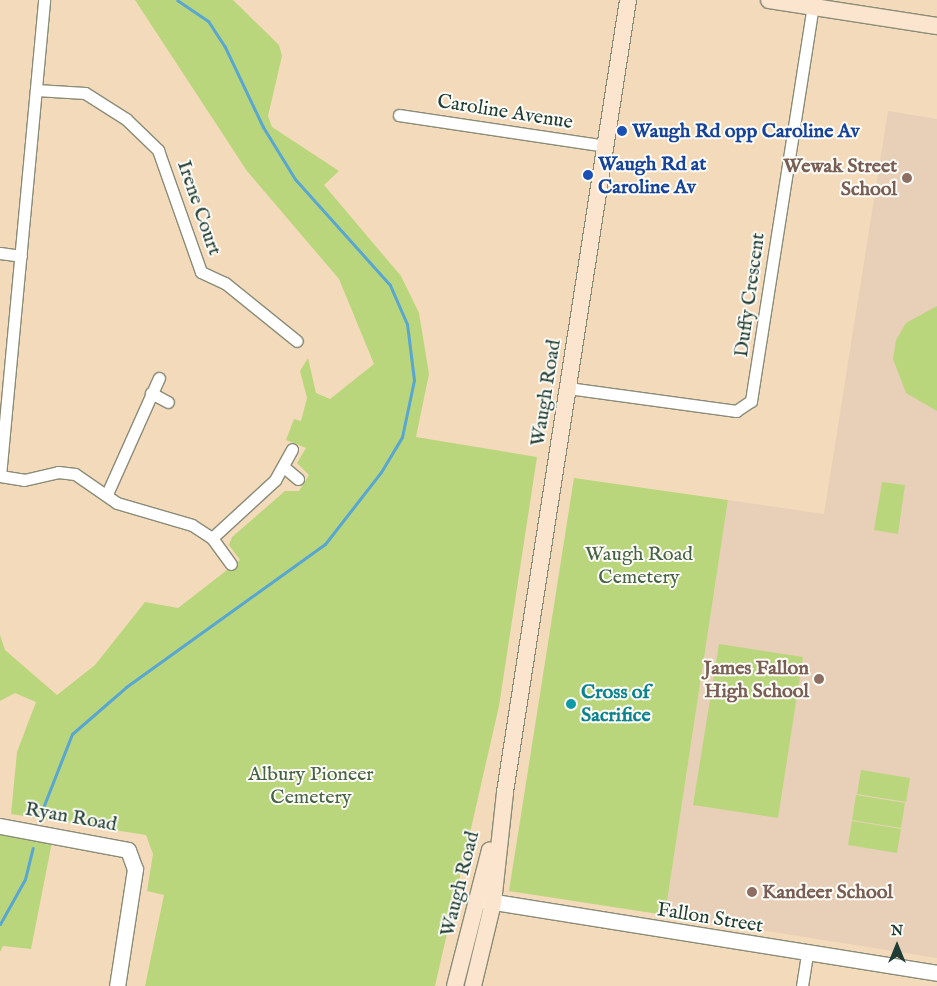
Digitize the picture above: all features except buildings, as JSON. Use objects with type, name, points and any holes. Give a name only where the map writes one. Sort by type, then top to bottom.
[{"type":"main road","name":"Waugh Road","points":[[473,986],[628,0]]},
{"type":"main road","points":[[769,0],[937,26]]},
{"type":"main road","name":"Waugh Road","points":[[455,986],[485,901]]},
{"type":"street","points":[[44,0],[0,476],[24,480],[58,472],[76,474],[107,494],[117,503],[192,524],[212,538],[231,564]]},
{"type":"street","name":"Duffy Crescent","points":[[568,388],[736,411],[751,401],[813,7]]},
{"type":"street","name":"Irene Court","points":[[36,90],[85,93],[126,119],[158,150],[201,272],[225,283],[297,341]]},
{"type":"street","name":"Caroline Avenue","points":[[399,114],[606,146]]},
{"type":"street","points":[[0,253],[21,256]]},
{"type":"street","points":[[107,494],[159,378]]},
{"type":"street","points":[[152,393],[168,402]]},
{"type":"street","points":[[212,538],[249,508],[285,468],[292,449]]},
{"type":"street","points":[[285,468],[298,479]]},
{"type":"street","name":"Ryan Road","points":[[0,826],[112,844],[131,854],[134,869],[117,986]]},
{"type":"street","name":"Fallon Street","points":[[485,901],[807,954],[937,973]]},
{"type":"street","points":[[802,986],[807,954]]},
{"type":"shaded area","name":"James Fallon High School","points":[[888,111],[937,119],[937,958],[665,915],[728,500],[824,514]]},
{"type":"green space","name":"Albury Pioneer Cemetery","points":[[135,0],[233,0],[279,45],[282,56],[268,116],[272,127],[339,171],[324,185],[401,276],[419,313],[429,374],[416,437],[537,457],[499,706],[435,986],[145,986],[164,895],[147,891],[153,854],[146,835],[11,814],[17,752],[36,702],[15,693],[0,701],[0,635],[5,650],[57,695],[95,665],[145,602],[178,608],[240,560],[229,545],[232,537],[285,491],[299,491],[309,475],[297,463],[306,448],[286,440],[294,419],[301,421],[307,398],[300,371],[308,358],[316,393],[330,399],[374,364],[339,279],[247,171]]},
{"type":"green space","points":[[937,306],[937,411],[906,393],[893,359],[896,340],[906,323]]},
{"type":"green space","name":"Waugh Road Cemetery","points":[[574,478],[728,500],[665,915],[509,891]]},
{"type":"green space","points":[[882,482],[905,485],[898,534],[874,530]]},
{"type":"green space","points":[[719,644],[803,657],[778,818],[693,805]]},
{"type":"green space","points":[[861,770],[910,778],[906,802],[857,794]]},
{"type":"green space","points":[[856,795],[905,803],[901,828],[852,820]]},
{"type":"green space","points":[[852,821],[901,829],[897,853],[848,845]]},
{"type":"green space","points":[[0,834],[52,842],[31,949],[3,946],[0,952]]},
{"type":"waterway","points":[[39,818],[72,734],[126,687],[325,544],[381,472],[402,437],[414,380],[407,324],[390,285],[295,179],[263,127],[225,47],[208,21],[177,0]]},
{"type":"waterway","points":[[0,924],[25,879],[33,848]]},
{"type":"place","name":"Waugh Rd opp Caroline Av","points":[[622,131]]},
{"type":"place","name":"Waugh Rd at Caroline Av","points":[[588,175]]},
{"type":"place","name":"Wewak Street School","points":[[907,178]]},
{"type":"place","name":"James Fallon High School","points":[[819,679]]},
{"type":"place","name":"Cross of Sacrifice","points":[[571,704]]},
{"type":"place","name":"Kandeer School","points":[[752,892]]}]
